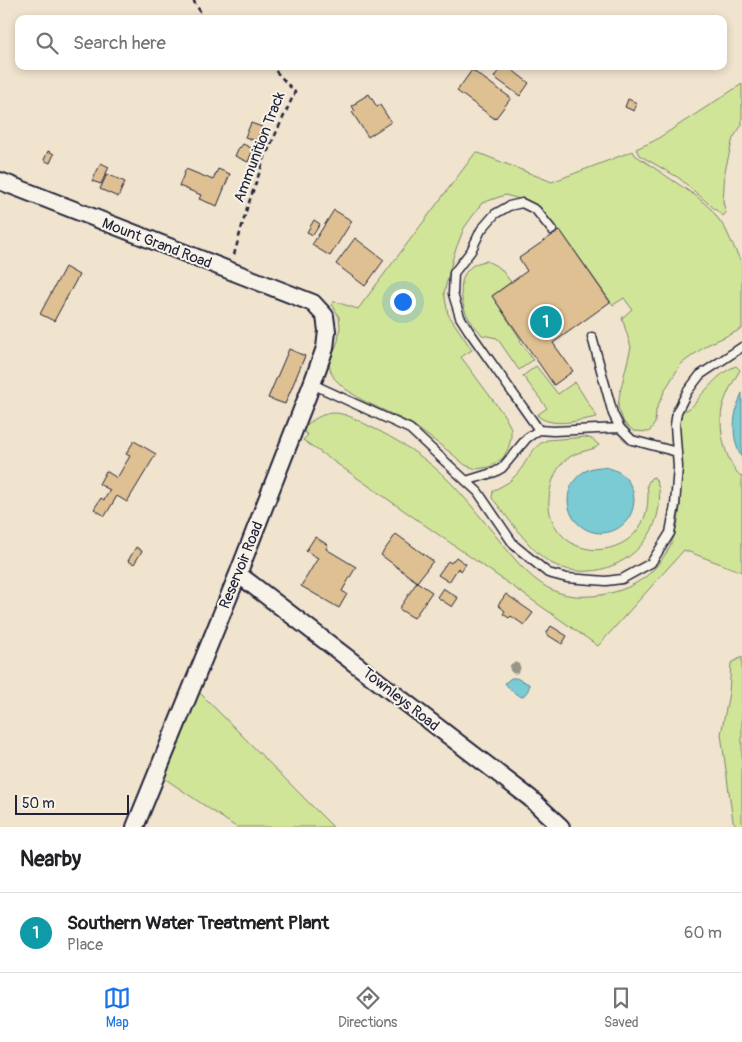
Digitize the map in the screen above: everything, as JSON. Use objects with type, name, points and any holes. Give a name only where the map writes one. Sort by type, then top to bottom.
[{"type":"street","name":"Mount Grand Road","points":[[0,181],[313,304]]},
{"type":"street","name":"Reservoir Road","points":[[135,827],[238,574],[325,348],[327,331],[325,316],[313,304]]},
{"type":"street","name":"Townleys Road","points":[[238,574],[530,798],[561,827]]},
{"type":"lane","points":[[539,430],[469,332],[460,317],[452,294],[454,273],[471,251],[481,230],[495,214],[509,206],[522,203],[536,210],[552,230]]},
{"type":"lane","points":[[592,337],[613,414],[620,428],[632,440],[677,452]]},
{"type":"lane","points":[[312,384],[410,429],[478,492],[514,545],[548,573],[567,578],[606,581],[622,579],[651,563],[670,533],[676,505],[678,467],[675,424],[677,412],[687,392],[700,375],[742,347]]},
{"type":"lane","points":[[466,481],[502,468],[527,438],[539,430],[620,428]]},
{"type":"path","points":[[193,0],[202,15]]},
{"type":"path","name":"Ammunition Track","points":[[229,271],[247,208],[265,157],[295,92],[275,70]]},
{"type":"green space","points":[[742,84],[742,125],[733,138],[725,171],[723,202],[726,213],[723,216],[679,178],[639,155],[636,149],[654,141]]},
{"type":"green space","points":[[633,151],[635,155],[696,196],[711,209],[725,228],[742,264],[742,329],[707,345],[681,364],[666,388],[656,410],[655,423],[649,432],[634,431],[624,423],[618,407],[631,347],[622,318],[632,309],[624,298],[613,305],[560,230],[557,232],[538,207],[524,200],[505,195],[482,203],[464,228],[454,254],[444,293],[448,314],[472,350],[461,357],[504,415],[511,428],[511,439],[503,458],[490,467],[476,469],[465,465],[412,424],[362,400],[344,388],[334,378],[329,363],[338,341],[340,327],[339,317],[332,304],[333,302],[358,309],[476,152],[552,182]]},
{"type":"green space","points":[[487,261],[500,268],[511,282],[492,296],[533,360],[519,370],[497,338],[482,335],[469,319],[463,304],[461,287],[466,273],[478,263]]},
{"type":"green space","points":[[536,366],[558,394],[575,382],[597,417],[558,423],[550,422],[537,415],[547,408],[523,376]]},
{"type":"green space","points":[[736,366],[740,370],[730,387],[723,405],[721,423],[727,454],[736,471],[742,477],[742,572],[684,550],[598,646],[303,440],[308,435],[303,431],[306,426],[317,418],[329,413],[346,415],[378,430],[411,450],[442,474],[469,503],[520,565],[538,581],[556,592],[566,595],[601,595],[622,590],[635,584],[652,571],[665,555],[673,539],[678,522],[680,504],[679,430],[682,411],[690,408],[719,377]]},
{"type":"green space","points":[[586,437],[599,445],[574,455],[562,463],[551,486],[549,509],[551,518],[561,534],[570,542],[580,547],[592,549],[604,549],[626,541],[635,533],[646,514],[648,504],[647,485],[651,478],[654,477],[659,491],[659,506],[654,524],[646,539],[634,552],[620,562],[603,569],[586,571],[568,569],[543,558],[527,542],[492,498],[493,491],[506,484],[518,473],[532,452],[541,443],[547,440]]},
{"type":"green space","points":[[742,657],[742,827],[738,827],[733,821],[721,734],[729,693],[731,663]]},
{"type":"green space","points":[[199,692],[333,827],[236,827],[164,778]]},
{"type":"water","points":[[742,393],[742,458],[734,434],[734,426]]},
{"type":"water","points":[[601,467],[614,469],[624,477],[632,487],[634,500],[632,513],[624,523],[614,531],[601,533],[588,531],[578,523],[570,513],[568,500],[570,487],[578,477],[588,469]]},
{"type":"water","points":[[511,678],[516,678],[529,684],[529,688],[522,697],[517,695],[505,683]]},
{"type":"building","points":[[472,70],[511,98],[495,119],[457,91]]},
{"type":"building","points":[[499,70],[512,70],[529,83],[520,96],[494,77]]},
{"type":"building","points":[[369,94],[377,107],[380,105],[391,122],[368,137],[352,112],[355,111],[352,106]]},
{"type":"building","points":[[628,99],[637,103],[634,111],[625,107]]},
{"type":"building","points":[[251,123],[262,127],[256,141],[245,137]]},
{"type":"building","points":[[243,144],[253,149],[248,162],[235,156],[239,147]]},
{"type":"building","points":[[48,151],[54,154],[50,163],[44,160]]},
{"type":"building","points":[[101,163],[109,167],[101,184],[92,181]]},
{"type":"building","points":[[186,169],[213,180],[218,169],[230,174],[217,206],[199,199],[201,195],[179,186]]},
{"type":"building","points":[[107,174],[125,182],[118,197],[100,189]]},
{"type":"building","points":[[334,210],[352,221],[330,256],[312,245]]},
{"type":"building","points":[[314,220],[320,224],[313,235],[307,232]]},
{"type":"building","points":[[560,230],[610,302],[553,343],[573,371],[554,385],[492,296],[527,271],[519,258]]},
{"type":"building","points":[[355,238],[384,260],[365,286],[336,264]]},
{"type":"building","points":[[65,267],[79,275],[54,321],[40,314]]},
{"type":"building","points":[[289,349],[305,356],[285,404],[268,398]]},
{"type":"building","points":[[134,441],[156,454],[127,502],[117,496],[105,516],[94,509],[101,498],[104,500],[110,490],[99,484],[106,471],[117,478],[130,456],[126,454]]},
{"type":"building","points":[[396,534],[433,561],[417,582],[381,555]]},
{"type":"building","points":[[315,537],[328,545],[326,549],[356,567],[342,591],[347,594],[339,608],[301,586],[318,558],[306,551]]},
{"type":"building","points":[[136,547],[142,551],[134,564],[128,561]]},
{"type":"building","points":[[456,557],[466,564],[461,571],[458,568],[449,582],[438,575],[448,561],[451,563]]},
{"type":"building","points":[[417,582],[432,592],[414,618],[399,609]]},
{"type":"building","points":[[443,588],[458,598],[452,607],[437,597]]},
{"type":"building","points":[[506,594],[533,613],[524,625],[511,616],[509,618],[503,614],[505,611],[498,605]]},
{"type":"building","points":[[551,626],[567,636],[562,644],[546,634]]},
{"type":"place","name":"Southern Water Treatment Plant","points":[[546,322]]}]
